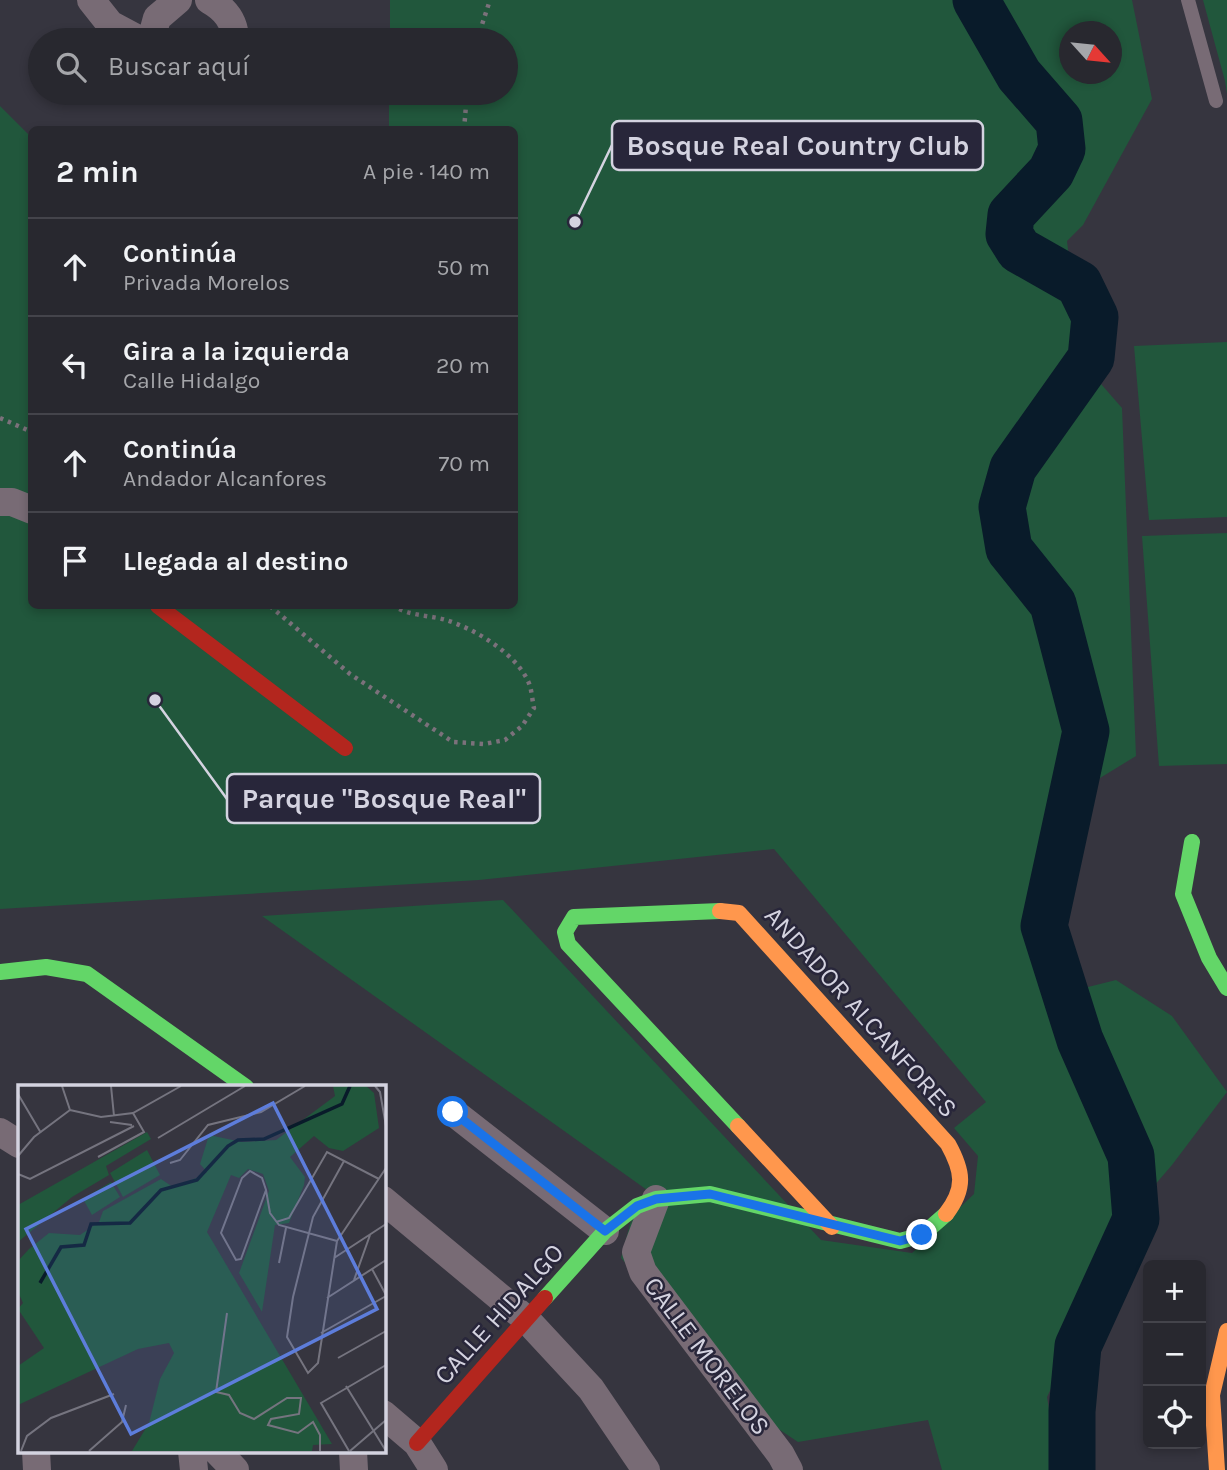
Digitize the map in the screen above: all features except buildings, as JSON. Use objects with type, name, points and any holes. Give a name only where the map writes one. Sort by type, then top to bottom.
[{"type":"street","points":[[91,0],[110,24],[118,28]]},
{"type":"street","points":[[154,28],[157,18],[178,0]]},
{"type":"street","points":[[0,502],[12,502],[28,508]]},
{"type":"street","points":[[162,609],[345,748]]},
{"type":"street","points":[[1192,842],[1183,894],[1209,958],[1227,988]]},
{"type":"street","name":"ANDADOR ALCANFORES","points":[[656,1199],[710,1194],[832,1227],[900,1241],[922,1235],[939,1223],[960,1193],[960,1166],[948,1144],[739,914],[725,911],[574,918],[565,932],[568,944],[832,1227]]},
{"type":"street","points":[[0,972],[46,967],[87,975],[243,1085]]},
{"type":"street","points":[[453,1112],[605,1231]]},
{"type":"street","points":[[0,1132],[18,1143]]},
{"type":"street","name":"CALLE HIDALGO","points":[[417,1443],[605,1231],[637,1206],[656,1199]]},
{"type":"street","name":"CALLE MORELOS","points":[[656,1199],[636,1252],[643,1272],[781,1455],[789,1470]]},
{"type":"street","points":[[385,1202],[526,1319],[591,1389],[646,1470]]},
{"type":"street","points":[[1217,1470],[1212,1395],[1227,1331]]},
{"type":"street","points":[[385,1416],[417,1443],[434,1470]]},
{"type":"street","points":[[36,1452],[37,1470]]},
{"type":"street","points":[[192,1452],[194,1470]]},
{"type":"street","points":[[218,1452],[235,1470]]},
{"type":"street","points":[[353,1452],[354,1470]]},
{"type":"lane","points":[[1188,0],[1216,101]]},
{"type":"path","points":[[481,28],[490,0]]},
{"type":"path","points":[[464,126],[466,105]]},
{"type":"path","points":[[0,418],[28,430]]},
{"type":"path","points":[[274,609],[350,674],[453,742],[484,744],[505,740],[522,726],[534,708],[529,682],[513,661],[483,639],[448,621],[399,609]]},
{"type":"green space","points":[[390,0],[1132,0],[1152,99],[1083,225],[1067,241],[1081,361],[1122,408],[1136,756],[1069,797],[1057,895],[1056,943],[1060,994],[1116,980],[1172,1016],[1227,1092],[1172,1165],[1115,1231],[1092,1273],[1085,1317],[1047,1397],[1059,1470],[942,1470],[928,1420],[798,1442],[765,1420],[621,1258],[630,1224],[647,1190],[262,916],[503,900],[821,1240],[912,1253],[974,1194],[978,1156],[954,1128],[986,1102],[774,849],[479,880],[0,909],[0,106],[28,134],[28,609],[518,609],[518,126],[389,126],[389,105],[518,105],[518,28],[390,28]]},
{"type":"green space","points":[[1203,0],[1227,0],[1227,94],[1225,81]]},
{"type":"green space","points":[[1227,342],[1227,517],[1149,520],[1134,346]]},
{"type":"green space","points":[[1227,533],[1227,764],[1159,766],[1142,536]]},
{"type":"waterway","points":[[976,0],[1019,75],[1059,121],[1062,149],[1051,172],[1011,215],[1009,234],[1019,250],[1079,284],[1095,317],[1091,358],[1013,468],[1002,507],[1009,549],[1053,604],[1086,731],[1044,926],[1080,1040],[1131,1156],[1136,1219],[1078,1346],[1072,1411],[1072,1470]]},
{"type":"traffic: fast","points":[[1192,842],[1183,894],[1209,958],[1227,988]]},
{"type":"traffic: fast","points":[[720,911],[574,917],[565,932],[568,944],[738,1126]]},
{"type":"traffic: fast","points":[[0,972],[46,967],[87,974],[243,1085]]},
{"type":"traffic: fast","points":[[545,1298],[605,1231],[637,1206],[656,1199],[710,1194],[900,1241],[922,1235],[946,1214]]},
{"type":"traffic: slow","points":[[720,911],[739,913],[948,1144],[957,1163],[960,1179],[957,1196],[946,1214]]},
{"type":"traffic: slow","points":[[738,1126],[832,1227]]},
{"type":"traffic: slow","points":[[1217,1470],[1212,1395],[1227,1331]]},
{"type":"traffic: jam","points":[[162,609],[345,748]]},
{"type":"traffic: jam","points":[[417,1443],[545,1298]]},
{"type":"place","name":"Bosque Real Country Club","points":[[575,222]]},
{"type":"place","name":"Parque \"Bosque Real\"","points":[[155,700]]},
{"type":"route","points":[[453,1112],[605,1231],[637,1206],[656,1199],[710,1194],[832,1227],[900,1241],[922,1235]]}]
